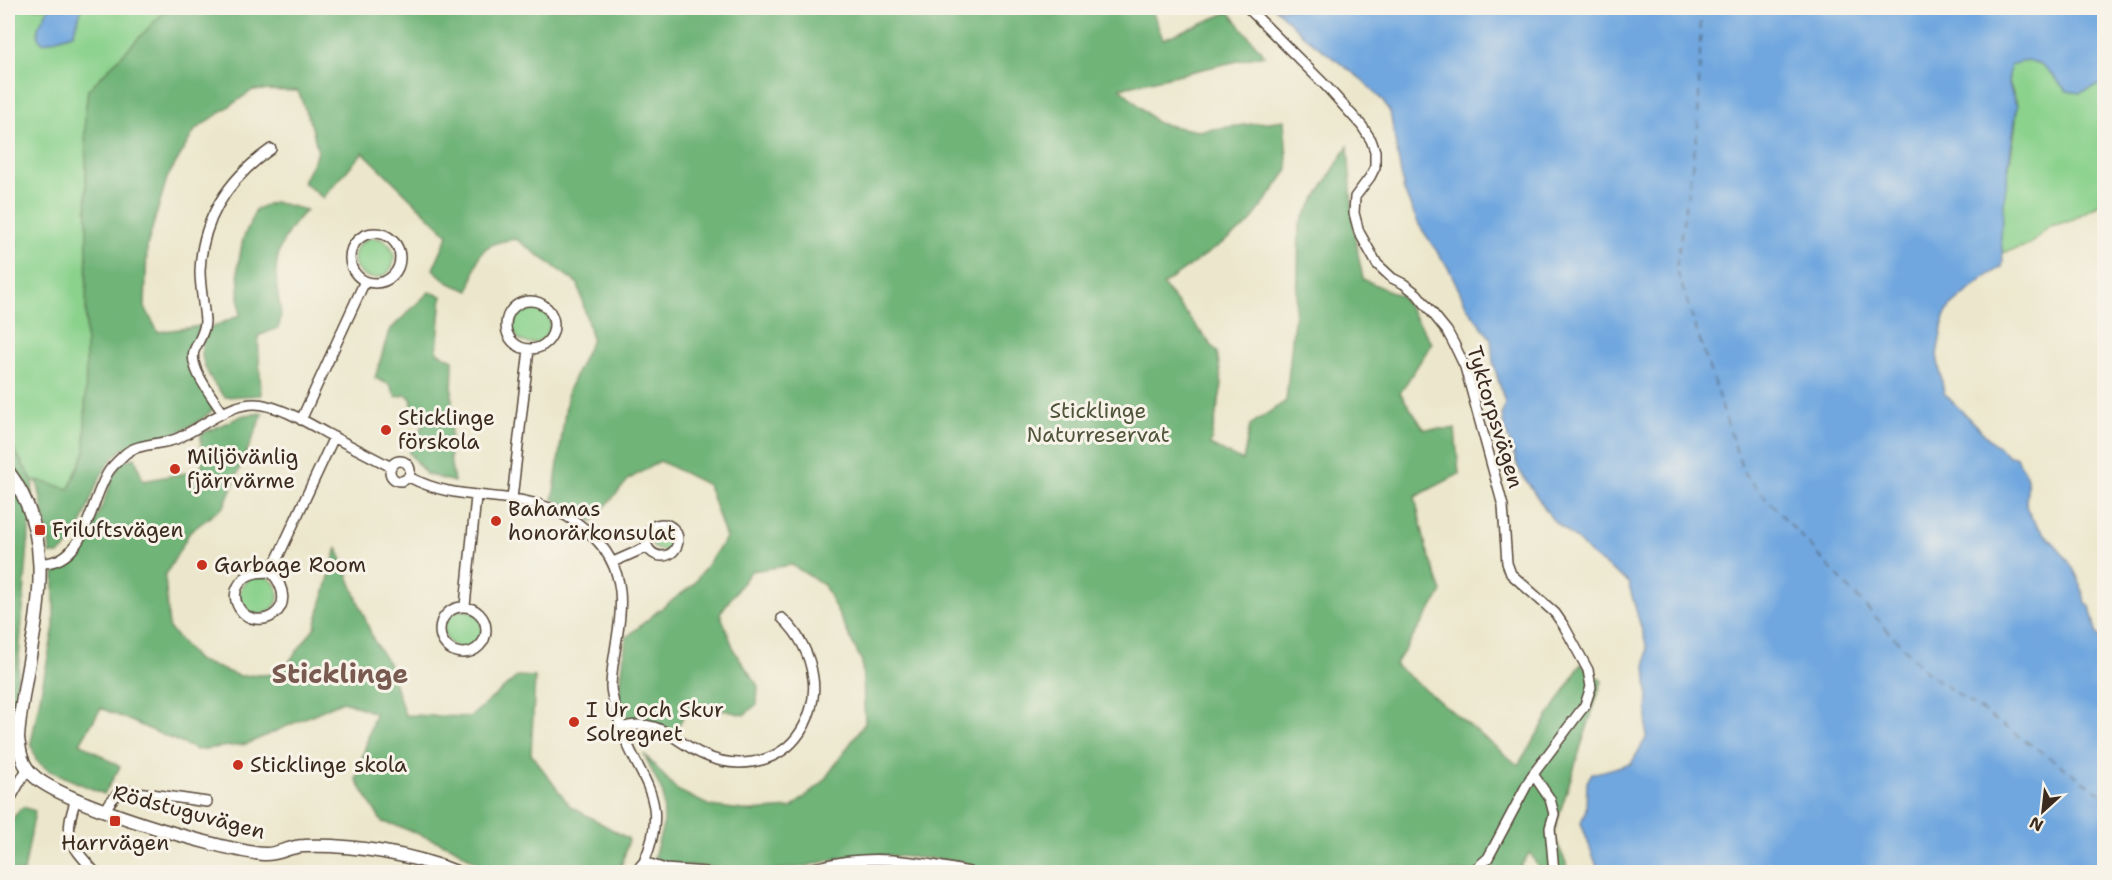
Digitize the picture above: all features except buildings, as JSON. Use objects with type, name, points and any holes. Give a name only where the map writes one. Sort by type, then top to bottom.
[{"type":"street","name":"Tyktorpsvägen","points":[[1248,8],[1326,86],[1362,126],[1371,140],[1375,151],[1375,167],[1355,197],[1353,213],[1359,232],[1377,264],[1392,278],[1417,294],[1455,344],[1465,367],[1503,506],[1507,563],[1511,574],[1555,613],[1588,670],[1591,687],[1585,705],[1533,774],[1488,858],[1472,873]]},
{"type":"street","points":[[222,412],[194,365],[193,353],[205,324],[200,272],[202,243],[220,197],[234,179],[252,162],[271,149]]},
{"type":"street","points":[[368,234],[383,235],[396,244],[399,252],[398,267],[388,280],[372,283],[364,281],[358,277],[350,265],[352,247],[361,237],[368,234]]},
{"type":"street","points":[[301,420],[364,281]]},
{"type":"street","points":[[530,301],[537,302],[549,310],[554,324],[550,339],[544,345],[529,349],[512,341],[506,323],[511,310],[530,301]]},
{"type":"street","points":[[512,499],[529,349]]},
{"type":"street","points":[[40,562],[48,563],[66,556],[77,543],[109,471],[127,452],[173,440],[189,433],[222,412],[252,404],[267,405],[391,466]]},
{"type":"street","points":[[271,572],[334,437]]},
{"type":"street","points":[[396,462],[405,462],[410,469],[409,477],[400,482],[394,480],[390,475],[391,466],[396,462]]},
{"type":"street","points":[[8,471],[27,501],[34,526],[41,577],[38,617],[18,738],[20,753],[27,769],[8,803]]},
{"type":"street","points":[[409,477],[423,485],[444,492],[512,499],[548,508],[576,522],[605,549],[613,562],[620,589],[621,605],[611,687],[621,728],[631,753],[646,779],[655,806],[655,832],[644,862],[635,873]]},
{"type":"street","points":[[465,606],[477,496]]},
{"type":"street","points":[[613,562],[647,547]]},
{"type":"street","points":[[271,572],[282,587],[284,598],[279,610],[267,619],[255,619],[243,614],[237,604],[238,586],[245,577],[253,573],[271,572]]},
{"type":"street","points":[[465,606],[479,613],[486,627],[483,643],[477,649],[462,653],[447,647],[441,639],[439,630],[441,622],[450,610],[465,606]]},
{"type":"street","points":[[621,728],[639,724],[659,727],[703,755],[723,762],[753,763],[780,753],[804,726],[814,694],[814,679],[807,653],[796,634],[782,618]]},
{"type":"street","name":"Rödstuguvägen","points":[[27,769],[48,787],[76,799],[189,837],[265,854],[301,846],[347,848],[405,856],[456,873]]},
{"type":"street","points":[[1533,774],[1550,799],[1554,814],[1550,828],[1554,873]]},
{"type":"street","points":[[105,810],[120,791],[207,802]]},
{"type":"street","points":[[76,799],[69,818],[68,829],[71,842],[95,873]]},
{"type":"street","points":[[791,873],[849,861],[882,859],[969,873]]},
{"type":"street","points":[[644,862],[665,869],[705,873]]},
{"type":"green space","points":[[8,8],[168,8],[88,90],[85,115],[87,223],[85,452],[69,489],[33,481],[8,440],[8,301],[12,289],[16,241],[8,224]]},
{"type":"green space","name":"Sticklinge Naturreservat","points":[[168,8],[1151,8],[1163,39],[1229,12],[1264,55],[1120,88],[1157,123],[1197,131],[1284,120],[1288,170],[1249,224],[1163,285],[1217,352],[1222,385],[1210,445],[1243,461],[1250,425],[1286,401],[1298,280],[1299,225],[1348,146],[1354,233],[1363,279],[1401,296],[1432,343],[1400,393],[1424,429],[1455,429],[1459,474],[1415,497],[1426,547],[1442,592],[1395,665],[1518,765],[1581,664],[1602,681],[1553,834],[1570,872],[1540,872],[1530,852],[1517,872],[985,872],[962,861],[883,855],[844,857],[802,867],[775,870],[667,865],[654,857],[664,822],[663,794],[644,754],[677,790],[710,806],[750,811],[791,808],[822,783],[865,723],[862,662],[824,585],[792,565],[751,571],[720,613],[735,652],[758,686],[757,704],[744,715],[701,705],[685,713],[675,733],[653,722],[625,718],[619,697],[626,638],[693,585],[726,538],[708,485],[660,461],[629,479],[592,522],[553,499],[568,391],[592,339],[578,284],[516,239],[493,244],[481,253],[469,291],[449,283],[433,269],[448,235],[363,152],[323,198],[303,182],[318,152],[312,127],[298,91],[253,90],[195,130],[167,178],[147,246],[145,307],[158,332],[201,326],[191,350],[214,408],[199,421],[186,428],[167,436],[136,443],[119,452],[101,476],[78,532],[59,554],[50,554],[37,480],[69,489],[85,452],[87,223],[85,115],[88,90]]},
{"type":"green space","points":[[2026,60],[2043,64],[2067,91],[2104,83],[2104,201],[2070,221],[2050,226],[2029,245],[2002,253],[2002,217],[2017,109],[2009,73],[2011,65]]},
{"type":"green space","points":[[274,202],[306,210],[284,239],[277,259],[276,282],[281,312],[280,324],[278,328],[258,336],[261,395],[225,397],[204,365],[202,346],[204,337],[210,329],[240,315],[238,266],[243,239],[256,209]]},
{"type":"green space","points":[[8,224],[16,241],[12,289],[8,301]]},
{"type":"green space","points":[[374,238],[388,244],[394,258],[388,272],[374,278],[360,272],[354,258],[360,244]]},
{"type":"green space","points":[[429,292],[442,296],[437,352],[453,360],[450,458],[454,482],[426,474],[409,453],[425,420],[413,410],[411,398],[406,395],[396,397],[390,385],[375,378],[389,331]]},
{"type":"green space","points":[[531,305],[538,306],[544,311],[549,317],[549,331],[544,337],[538,342],[531,343],[524,342],[518,337],[513,331],[512,324],[513,317],[518,311],[524,306]]},
{"type":"green space","points":[[263,413],[224,506],[190,532],[165,576],[169,628],[197,660],[239,676],[280,674],[315,627],[337,548],[374,641],[388,663],[405,715],[470,717],[518,676],[535,677],[531,754],[570,806],[629,839],[622,864],[614,872],[492,872],[452,847],[382,822],[356,780],[375,713],[343,701],[247,744],[197,750],[101,708],[80,743],[120,767],[104,794],[48,770],[36,760],[31,743],[54,627],[54,574],[77,561],[113,477],[123,461],[135,458],[143,481],[202,470],[201,434],[244,415]]},
{"type":"green space","points":[[8,440],[33,481],[16,695],[9,717],[8,653],[12,638],[8,637]]},
{"type":"green space","points":[[662,528],[670,531],[673,539],[670,547],[662,550],[654,547],[651,539],[654,531]]},
{"type":"green space","points":[[259,576],[272,582],[278,595],[272,608],[259,614],[246,608],[240,595],[246,582]]},
{"type":"green space","points":[[463,610],[470,611],[476,616],[481,622],[481,636],[476,642],[470,647],[463,648],[456,647],[450,642],[445,636],[444,629],[445,622],[450,616],[456,611]]},
{"type":"green space","points":[[23,807],[35,811],[24,872],[8,872],[9,828],[12,820]]},
{"type":"water","points":[[49,8],[82,8],[73,34],[44,43],[38,38],[38,28]]},
{"type":"water","points":[[1275,8],[2104,8],[2104,83],[2080,93],[2067,91],[2044,66],[2038,63],[2031,61],[2011,65],[2009,81],[2017,106],[2005,193],[2001,237],[2002,267],[1984,278],[1950,307],[1944,317],[1937,355],[1944,393],[1990,440],[2009,456],[2015,456],[2023,468],[2027,480],[2027,509],[2037,525],[2062,552],[2073,568],[2081,584],[2085,603],[2090,606],[2096,632],[2104,642],[2104,872],[1599,872],[1581,823],[1586,809],[1587,782],[1592,773],[1631,764],[1646,738],[1647,648],[1628,582],[1590,554],[1552,519],[1519,470],[1504,426],[1502,414],[1505,403],[1493,362],[1491,339],[1467,307],[1449,269],[1419,225],[1404,191],[1390,112],[1382,100],[1361,79],[1304,36]]},
{"type":"ferry route","points":[[1701,8],[1698,128],[1676,268],[1744,474],[1926,672],[2104,793]]},
{"type":"place","name":"Sticklinge förskola","points":[[386,430]]},
{"type":"place","name":"Miljövänlig fjärrvärme","points":[[175,469]]},
{"type":"place","name":"Bahamas honorärkonsulat","points":[[496,521]]},
{"type":"place","name":"Friluftsvägen","points":[[40,530]]},
{"type":"place","name":"Garbage Room","points":[[202,565]]},
{"type":"place","name":"I Ur och Skur Solregnet","points":[[574,722]]},
{"type":"place","name":"Sticklinge skola","points":[[238,765]]},
{"type":"place","name":"Harrvägen","points":[[115,821]]},
{"type":"district","name":"Sticklinge","points":[[340,673]]}]
